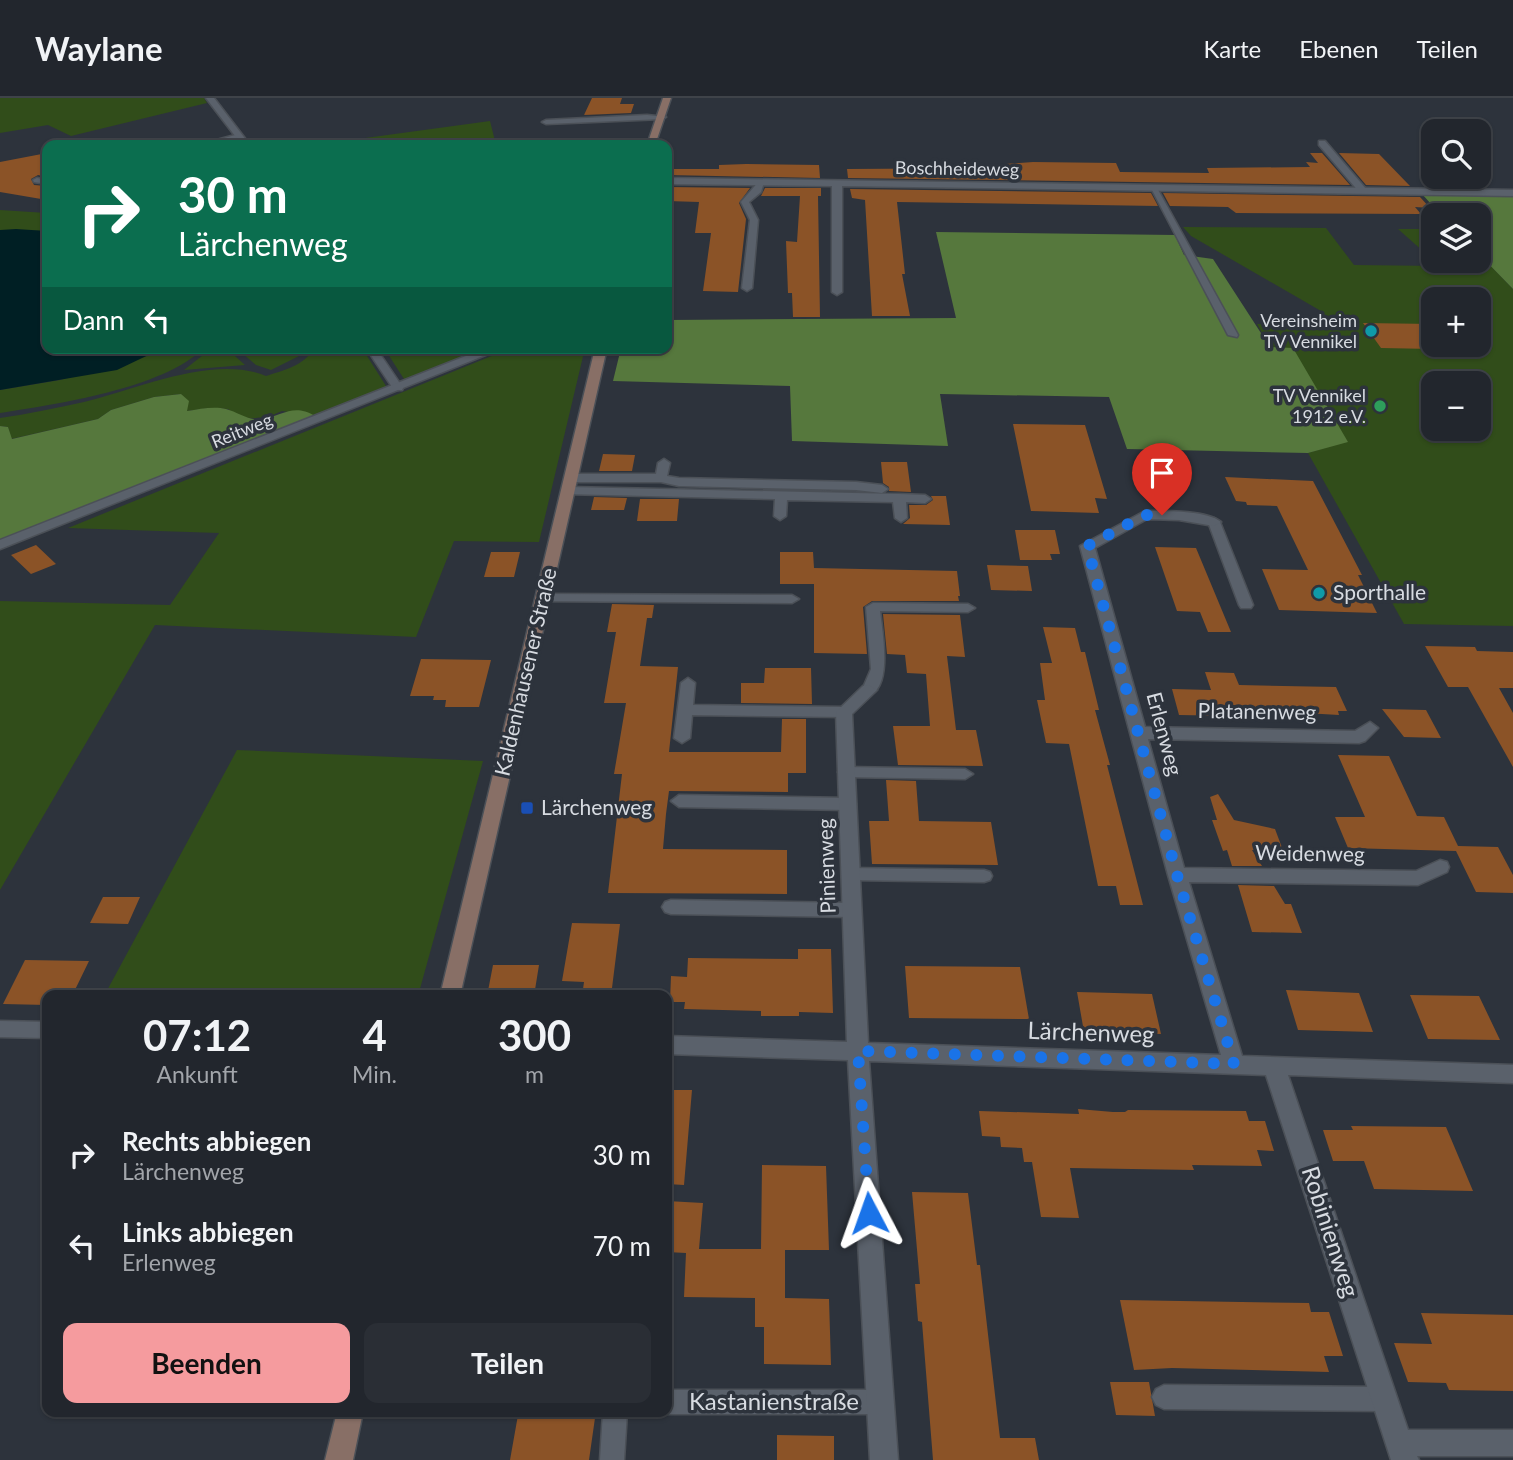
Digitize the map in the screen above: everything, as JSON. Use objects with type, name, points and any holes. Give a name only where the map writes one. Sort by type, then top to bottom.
[{"type":"main road","points":[[653,140],[667,98]]},
{"type":"main road","name":"Kaldenhausener Straße","points":[[451,990],[600,354]]},
{"type":"main road","points":[[339,1460],[349,1417]]},
{"type":"street","points":[[211,98],[242,140]]},
{"type":"street","name":"Boschheideweg","points":[[672,181],[1513,193]]},
{"type":"street","points":[[837,183],[837,292]]},
{"type":"street","name":"Reitweg","points":[[0,545],[482,354]]},
{"type":"street","name":"Erlenweg","points":[[1214,522],[1179,516],[1145,515],[1087,546],[1177,875],[1234,1064]]},
{"type":"street","points":[[844,712],[869,690]]},
{"type":"street","name":"Pinienweg","points":[[844,712],[858,1051]]},
{"type":"street","name":"Platanenweg","points":[[1140,733],[1359,737],[1370,729]]},
{"type":"street","name":"Weidenweg","points":[[1177,875],[1418,878],[1440,867]]},
{"type":"street","name":"Lärchenweg","points":[[672,1045],[1513,1074]]},
{"type":"street","name":"Kastanienstraße","points":[[858,1051],[884,1460]]},
{"type":"street","name":"Robinienweg","points":[[1274,1066],[1403,1451]]},
{"type":"street","points":[[1403,1451],[1513,1443]]},
{"type":"lane","points":[[546,122],[587,122],[616,116],[662,117]]},
{"type":"lane","points":[[223,140],[239,136]]},
{"type":"lane","points":[[1322,143],[1363,191]]},
{"type":"lane","points":[[37,180],[42,181]]},
{"type":"lane","points":[[747,288],[754,220],[745,202],[758,190],[760,182]]},
{"type":"lane","points":[[1153,188],[1233,335]]},
{"type":"lane","points":[[375,354],[398,388]]},
{"type":"lane","points":[[661,478],[664,463]]},
{"type":"lane","points":[[570,485],[661,478],[679,482],[856,486],[925,499]]},
{"type":"lane","points":[[570,485],[781,496],[896,494]]},
{"type":"lane","points":[[896,494],[901,518]]},
{"type":"lane","points":[[780,516],[781,496]]},
{"type":"lane","points":[[1214,522],[1246,605]]},
{"type":"lane","points":[[543,598],[792,599]]},
{"type":"lane","points":[[869,690],[878,669],[873,607],[968,608]]},
{"type":"lane","points":[[682,738],[688,683]]},
{"type":"lane","points":[[685,710],[844,712]]},
{"type":"lane","points":[[846,772],[965,774]]},
{"type":"lane","points":[[679,801],[848,804]]},
{"type":"lane","points":[[851,874],[984,876]]},
{"type":"lane","points":[[671,907],[852,910]]},
{"type":"lane","points":[[0,1028],[42,1030]]},
{"type":"lane","points":[[1164,1397],[1385,1399]]},
{"type":"lane","name":"Kastanienstraße","points":[[672,1402],[881,1402]]},
{"type":"lane","points":[[612,1460],[615,1417]]},
{"type":"green space","points":[[0,98],[204,98],[207,103],[71,136],[48,125],[0,133]]},
{"type":"green space","points":[[490,121],[495,140],[351,140]]},
{"type":"green space","points":[[1422,194],[1513,195],[1513,289],[1491,266],[1491,203],[1430,203]]},
{"type":"green space","points":[[0,210],[42,213],[42,231],[0,230]]},
{"type":"green space","points":[[1183,227],[1326,228],[1354,265],[1421,266],[1421,273],[1491,273],[1491,266],[1513,289],[1513,626],[1404,624],[1308,453],[1347,441],[1270,347],[1257,324],[1324,325],[1321,311],[1191,236]]},
{"type":"green space","points":[[1398,229],[1421,229],[1421,249]]},
{"type":"green space","points":[[936,232],[1175,235],[1184,255],[1213,259],[1270,347],[1293,348],[1348,442],[1308,453],[1127,449],[1109,397],[940,394],[948,446],[792,441],[790,386],[613,381],[620,354],[672,354],[672,320],[956,318]]},
{"type":"green space","points":[[155,354],[196,354],[162,374],[136,384],[79,399],[0,413],[0,390],[60,380]]},
{"type":"green space","points":[[204,354],[233,354],[245,365],[184,370]]},
{"type":"green space","points":[[243,354],[301,354],[271,370],[256,365]]},
{"type":"green space","points":[[310,354],[366,354],[386,386],[384,390],[315,416],[282,411],[263,419],[238,417],[228,409],[187,411],[181,394],[154,397],[111,410],[98,419],[11,439],[8,427],[0,426],[0,418],[84,402],[175,376],[223,369],[245,370],[266,376],[305,359]]},
{"type":"green space","points":[[388,354],[475,354],[410,380],[404,379]]},
{"type":"green space","points":[[496,354],[584,354],[539,542],[454,541],[416,637],[155,625],[0,890],[0,601],[170,605],[219,533],[68,528]]},
{"type":"green space","points":[[181,394],[189,401],[187,411],[221,408],[257,419],[294,410],[315,416],[0,540],[0,426],[8,427],[12,439],[98,419],[111,410],[154,397]]},
{"type":"green space","points":[[237,750],[483,761],[420,990],[107,990]]},
{"type":"shaded area","points":[[0,230],[42,231],[42,354],[150,354],[117,370],[0,390]]},
{"type":"building","points":[[592,98],[622,98],[620,104],[634,104],[631,113],[584,115]]},
{"type":"building","points":[[1310,153],[1322,153],[1350,185],[848,178],[847,169],[1006,168],[1005,164],[1033,162],[1116,163],[1120,172],[1209,173],[1207,168],[1310,167],[1306,162],[1318,163]]},
{"type":"building","points":[[1339,153],[1379,154],[1410,186],[1366,185]]},
{"type":"building","points":[[42,154],[42,176],[31,179],[34,185],[42,186],[42,199],[0,192],[0,162]]},
{"type":"building","points":[[719,165],[819,165],[820,178],[672,175],[672,169],[719,169]]},
{"type":"building","points":[[672,187],[750,188],[739,203],[746,219],[738,292],[703,291],[711,233],[695,233],[699,202],[672,201]]},
{"type":"building","points":[[765,188],[821,188],[821,196],[818,196],[820,317],[793,317],[792,293],[788,293],[786,241],[797,242],[800,196],[761,196]]},
{"type":"building","points":[[850,189],[1151,193],[1158,206],[897,202],[905,274],[902,274],[910,316],[872,316],[865,200],[852,198]]},
{"type":"building","points":[[1163,193],[1420,197],[1425,203],[1421,203],[1421,207],[1415,207],[1421,214],[1236,213],[1228,207],[1170,206]]},
{"type":"building","points":[[1363,323],[1421,324],[1421,349],[1381,348]]},
{"type":"building","points":[[1013,424],[1085,425],[1107,499],[1095,498],[1099,513],[1031,511]]},
{"type":"building","points":[[603,454],[635,455],[632,471],[599,471]]},
{"type":"building","points":[[881,462],[907,462],[911,492],[889,491],[889,487],[883,483]]},
{"type":"building","points":[[1225,477],[1313,481],[1362,575],[1358,575],[1377,613],[1279,610],[1262,569],[1308,570],[1277,506],[1247,505],[1246,502],[1236,501]]},
{"type":"building","points":[[931,496],[946,496],[950,525],[903,524],[910,518],[909,505],[926,505],[933,500]]},
{"type":"building","points":[[594,497],[627,498],[624,510],[591,510]]},
{"type":"building","points":[[640,499],[679,499],[677,521],[637,521]]},
{"type":"building","points":[[1015,530],[1055,530],[1060,554],[1050,554],[1052,560],[1020,560]]},
{"type":"building","points":[[36,545],[56,564],[31,574],[11,555]]},
{"type":"building","points":[[1155,547],[1196,548],[1231,632],[1208,632],[1200,612],[1177,611]]},
{"type":"building","points":[[491,552],[520,552],[514,577],[484,577]]},
{"type":"building","points":[[780,552],[813,552],[814,568],[957,571],[959,601],[872,601],[863,607],[867,654],[814,653],[814,584],[780,584]]},
{"type":"building","points":[[987,565],[1028,566],[1032,591],[991,590]]},
{"type":"building","points":[[612,604],[654,605],[652,618],[647,618],[640,666],[678,667],[669,752],[781,752],[782,719],[806,719],[806,773],[788,773],[788,792],[669,791],[666,814],[663,849],[787,850],[787,894],[608,893],[622,774],[614,774],[626,703],[604,703],[616,632],[607,632]]},
{"type":"building","points":[[883,614],[960,615],[965,657],[947,656],[956,730],[976,730],[983,766],[898,765],[893,726],[930,726],[926,674],[907,673],[905,655],[887,654]]},
{"type":"building","points":[[1043,627],[1075,628],[1081,652],[1085,652],[1099,710],[1095,710],[1110,765],[1107,765],[1143,905],[1120,905],[1116,886],[1098,886],[1069,744],[1046,743],[1037,700],[1045,700],[1040,663],[1052,663]]},
{"type":"building","points":[[1425,646],[1475,647],[1477,651],[1513,652],[1513,688],[1499,688],[1513,713],[1513,767],[1468,687],[1448,687]]},
{"type":"building","points":[[421,659],[491,660],[479,707],[445,707],[446,700],[433,700],[434,696],[410,696]]},
{"type":"building","points":[[765,668],[811,668],[812,704],[741,703],[741,683],[764,683]]},
{"type":"building","points":[[1205,672],[1234,673],[1239,685],[1336,687],[1347,711],[1338,711],[1339,715],[1233,709],[1235,716],[1179,715],[1172,689],[1211,690]]},
{"type":"building","points":[[1382,709],[1426,710],[1441,738],[1404,737]]},
{"type":"building","points":[[1338,755],[1389,756],[1417,816],[1444,817],[1458,846],[1498,847],[1513,875],[1513,893],[1476,892],[1456,851],[1348,848],[1335,817],[1365,817]]},
{"type":"building","points":[[886,780],[916,781],[919,821],[991,822],[998,865],[872,864],[869,821],[889,821]]},
{"type":"building","points":[[1218,794],[1234,820],[1275,829],[1284,853],[1252,850],[1262,866],[1232,866],[1227,850],[1223,851],[1212,820],[1217,820],[1210,797]]},
{"type":"building","points":[[1238,885],[1274,886],[1285,904],[1291,904],[1302,933],[1252,932]]},
{"type":"building","points":[[103,897],[140,897],[128,924],[90,923]]},
{"type":"building","points":[[572,923],[620,924],[612,990],[583,990],[584,982],[562,981]]},
{"type":"building","points":[[798,949],[831,949],[833,1013],[799,1012],[799,1016],[761,1016],[761,1011],[684,1009],[685,1002],[672,1002],[671,976],[687,977],[688,958],[798,959]]},
{"type":"building","points":[[25,960],[89,961],[75,990],[42,990],[42,1005],[3,1004]]},
{"type":"building","points":[[493,965],[539,965],[535,990],[488,990]]},
{"type":"building","points":[[905,966],[1020,967],[1029,1019],[909,1018]]},
{"type":"building","points":[[1286,990],[1359,993],[1373,1032],[1298,1030]]},
{"type":"building","points":[[1077,992],[1152,994],[1161,1034],[1084,1032]]},
{"type":"building","points":[[1410,995],[1479,996],[1500,1040],[1428,1039]]},
{"type":"building","points":[[672,1090],[692,1090],[684,1185],[672,1184]]},
{"type":"building","points":[[1078,1109],[1113,1112],[1246,1111],[1249,1121],[1265,1121],[1274,1151],[1257,1150],[1262,1166],[1192,1165],[1194,1170],[1070,1168],[1079,1218],[1041,1217],[1032,1162],[1024,1162],[1022,1148],[1001,1147],[1000,1137],[982,1136],[979,1111],[1079,1114]]},
{"type":"building","points":[[1351,1126],[1446,1127],[1473,1191],[1374,1189],[1364,1161],[1333,1161],[1323,1130],[1353,1130]]},
{"type":"building","points":[[762,1165],[826,1166],[829,1250],[785,1250],[785,1298],[829,1299],[831,1365],[764,1364],[764,1327],[755,1327],[755,1298],[684,1297],[686,1253],[672,1252],[672,1201],[703,1203],[699,1249],[761,1249]]},
{"type":"building","points":[[912,1192],[968,1193],[977,1265],[980,1265],[1000,1438],[1035,1438],[1039,1460],[933,1460],[922,1322],[918,1321],[915,1284],[920,1284]]},
{"type":"building","points":[[1120,1300],[1309,1303],[1311,1312],[1329,1312],[1343,1356],[1324,1356],[1329,1372],[1172,1368],[1134,1370]]},
{"type":"building","points":[[1421,1313],[1513,1315],[1513,1391],[1449,1390],[1446,1383],[1408,1382],[1394,1343],[1432,1344]]},
{"type":"building","points":[[1110,1382],[1149,1382],[1155,1416],[1116,1415]]},
{"type":"building","points":[[518,1417],[595,1418],[589,1460],[510,1460]]},
{"type":"building","points":[[777,1435],[834,1436],[834,1460],[777,1460]]},
{"type":"place","name":"Vereinsheim TV Vennikel","points":[[1371,331]]},
{"type":"place","name":"TV Vennikel 1912 e.V.","points":[[1380,406]]},
{"type":"place","name":"Sporthalle","points":[[1319,593]]},
{"type":"place","name":"Lärchenweg","points":[[527,808]]},
{"type":"route","points":[[869,1213],[858,1051],[1234,1064],[1177,875],[1087,546],[1145,515],[1162,515]]}]
